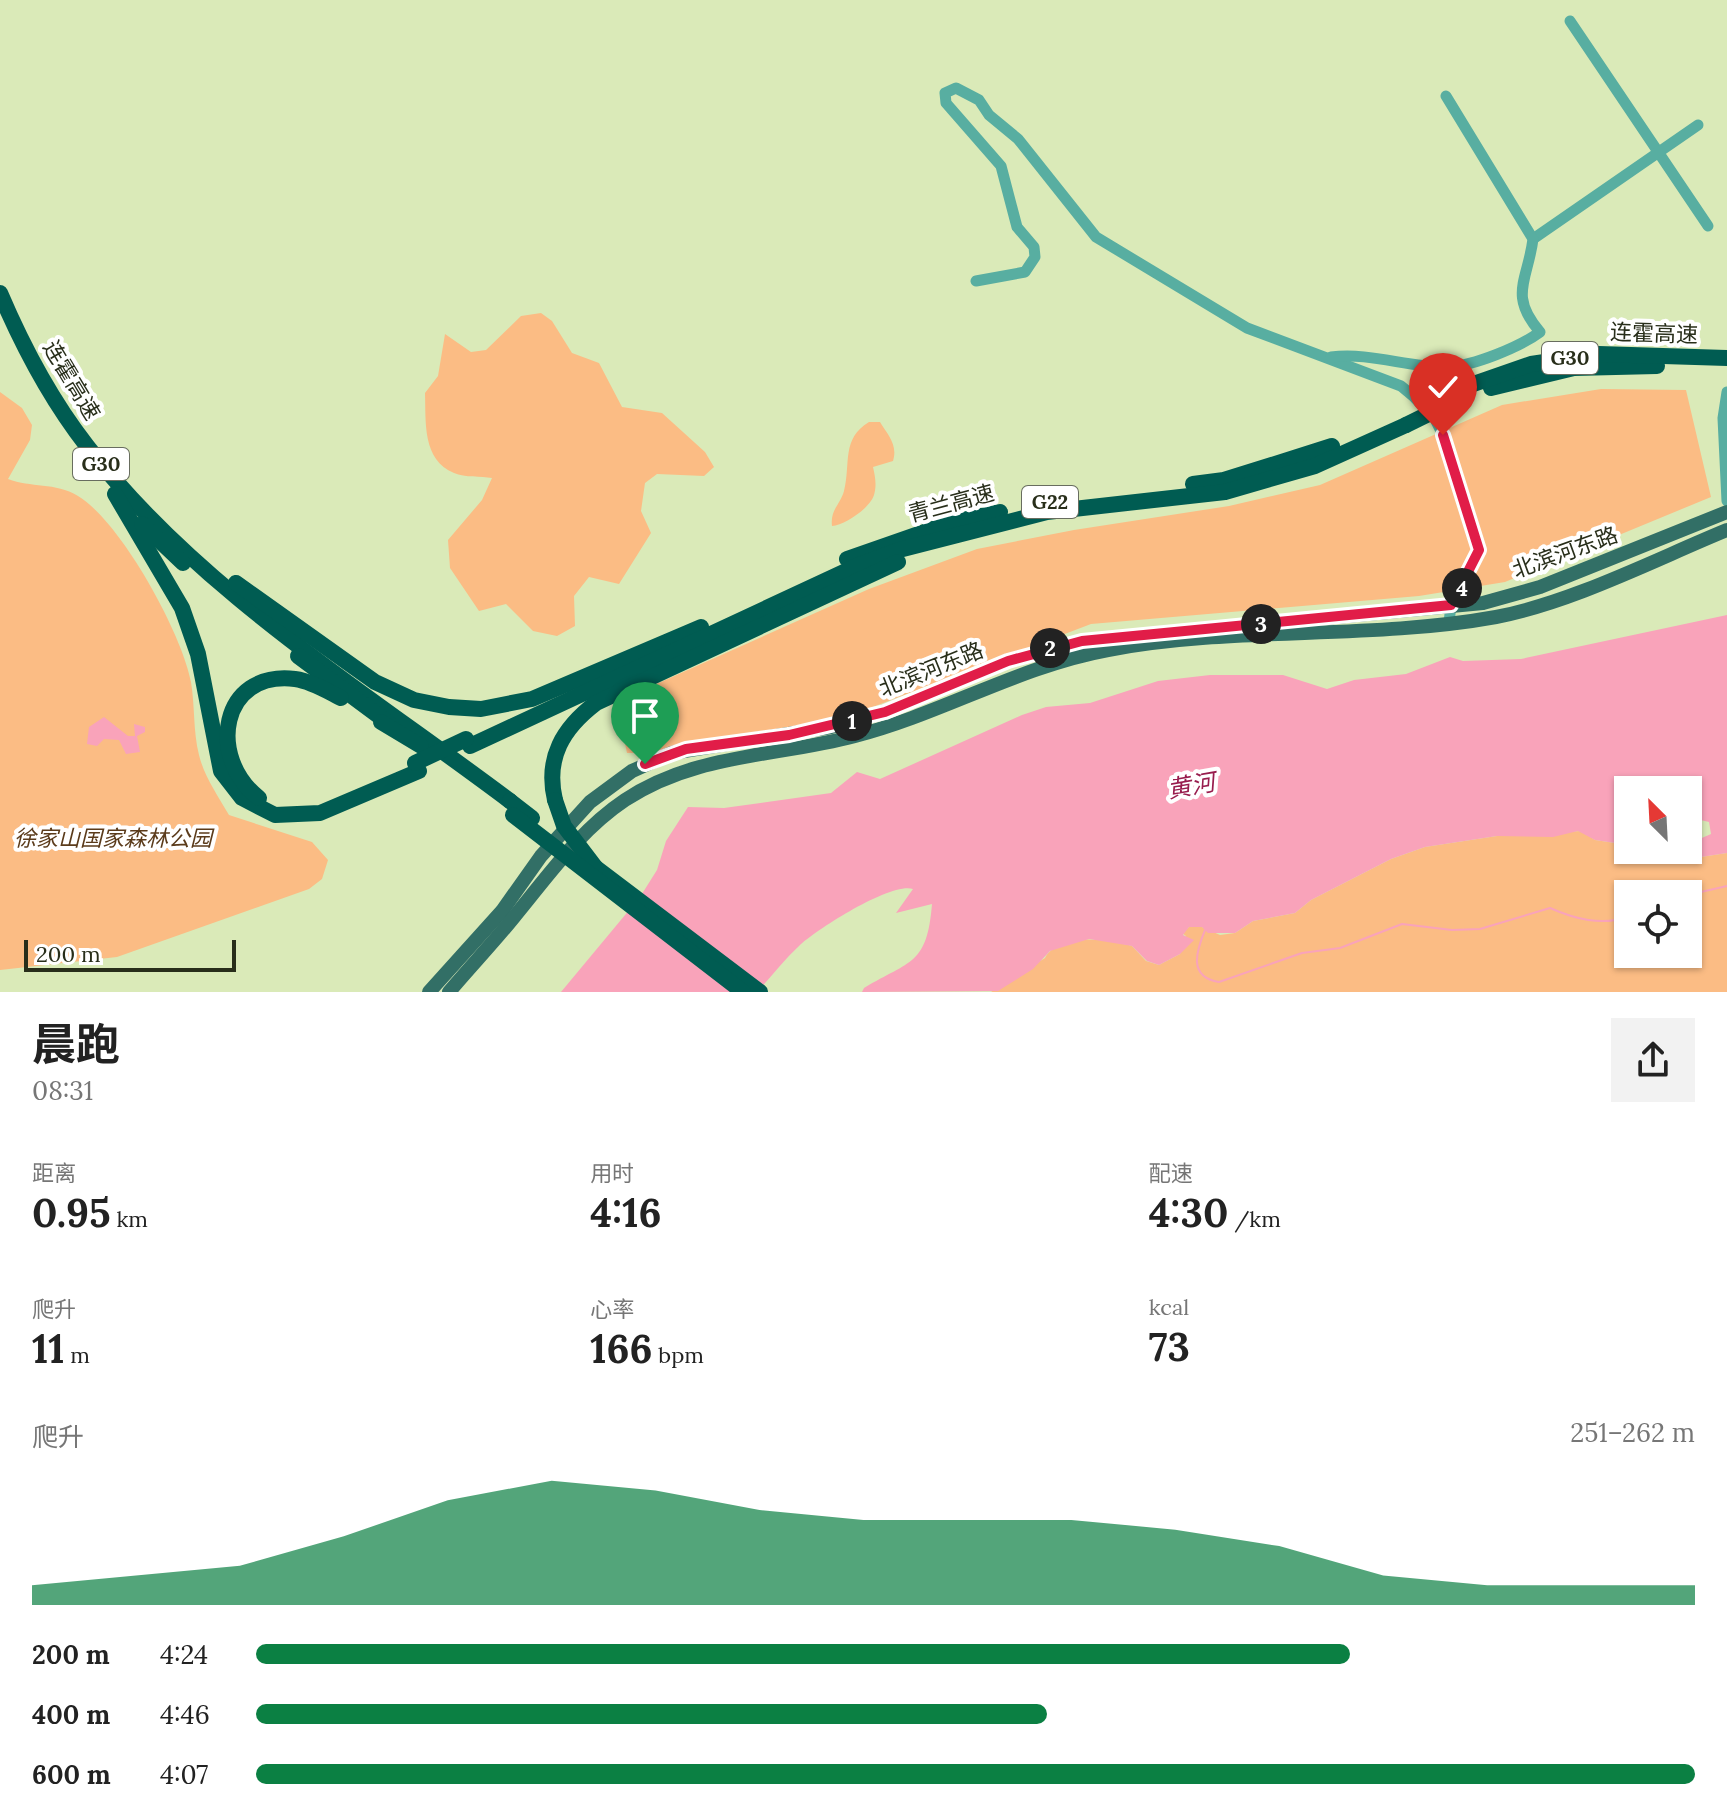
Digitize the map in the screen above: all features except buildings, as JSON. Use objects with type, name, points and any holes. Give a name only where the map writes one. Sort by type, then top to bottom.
[{"type":"highway","name":"连霍高速","points":[[0,293],[35,365],[86,445],[184,550]]},
{"type":"highway","name":"连霍高速","points":[[0,320],[56,420],[115,494]]},
{"type":"highway","name":"连霍高速","points":[[1403,421],[1462,392],[1531,364],[1599,354],[1727,368]]},
{"type":"highway","name":"连霍高速","points":[[1685,361],[1727,358]]},
{"type":"highway","name":"青兰高速","points":[[985,527],[1047,512],[1225,492],[1315,466],[1403,421]]},
{"type":"highway","name":"青兰高速","points":[[709,624],[868,550],[953,522],[1046,503],[1224,480],[1313,455],[1403,421]]},
{"type":"highway","points":[[115,494],[182,608],[198,654],[221,771],[242,798],[275,815],[298,816],[356,800],[709,624]]},
{"type":"highway","points":[[115,494],[160,543],[242,612],[421,746],[596,868],[760,992]]},
{"type":"highway","points":[[468,742],[859,565],[985,527]]},
{"type":"highway","points":[[596,868],[564,826],[551,777],[558,746],[576,718],[596,703],[883,568],[985,527]]},
{"type":"highway","points":[[184,550],[281,614],[375,682],[414,700],[449,707],[481,709],[532,699],[709,624]]},
{"type":"highway","points":[[184,550],[247,604],[512,808],[743,992]]},
{"type":"highway","points":[[417,767],[320,804],[278,805],[260,799],[247,789],[233,769],[226,731],[237,702],[251,689],[272,680],[296,679],[347,701],[421,746]]},
{"type":"main road","name":"北滨河东路","points":[[429,992],[502,911],[541,856],[590,802],[620,778],[659,758],[700,746],[789,735],[858,719],[1017,658],[1082,641],[1483,603],[1540,587],[1727,512]]},
{"type":"main road","name":"北滨河东路","points":[[449,992],[562,857],[601,818],[641,790],[683,770],[727,758],[861,735],[1042,667],[1102,651],[1145,644],[1449,623],[1500,616],[1548,603],[1727,530]]},
{"type":"street","points":[[1570,21],[1708,226]]},
{"type":"street","points":[[976,281],[1025,272],[1035,257],[1034,247],[1017,227],[1001,166],[946,103],[945,93],[956,88],[979,100],[989,115],[1018,139],[1096,237],[1247,328],[1401,386],[1435,419],[1443,435],[1479,550],[1451,605],[1449,623]]},
{"type":"street","points":[[1446,96],[1533,239]]},
{"type":"street","points":[[1331,358],[1360,356],[1450,367],[1531,339],[1540,332],[1523,308],[1521,292],[1533,239],[1698,125]]},
{"type":"street","points":[[1727,392],[1723,418],[1727,501]]},
{"type":"green space","points":[[541,313],[552,321],[572,353],[599,363],[622,407],[662,413],[705,452],[714,467],[704,476],[657,474],[645,483],[641,511],[651,533],[619,584],[589,577],[574,596],[575,626],[557,636],[533,631],[506,604],[479,611],[450,568],[448,540],[482,500],[492,478],[458,475],[444,467],[431,450],[425,416],[425,393],[438,376],[445,334],[471,352],[486,350],[521,316]]},
{"type":"green space","points":[[1601,389],[1686,390],[1711,497],[1505,582],[1419,596],[1091,624],[836,721],[677,753],[627,753],[616,702],[869,589],[977,549],[1074,530],[1229,506],[1320,485],[1502,405]]},
{"type":"green space","name":"徐家山国家森林公园","points":[[0,392],[22,408],[32,425],[30,440],[8,479],[52,487],[78,496],[113,529],[147,580],[176,636],[191,682],[199,755],[212,786],[229,815],[312,842],[328,860],[322,879],[309,889],[117,957],[0,970]]},
{"type":"green space","points":[[869,422],[880,422],[889,436],[894,450],[893,461],[873,467],[875,491],[868,505],[850,519],[832,526],[834,512],[844,491],[851,444],[854,436]]},
{"type":"green space","points":[[1581,831],[1595,840],[1614,843],[1614,864],[1702,864],[1702,857],[1727,853],[1727,992],[991,992],[1045,958],[1052,949],[1073,941],[1098,940],[1132,946],[1146,961],[1159,965],[1180,954],[1186,936],[1182,933],[1189,927],[1202,927],[1220,935],[1235,933],[1253,921],[1295,913],[1311,900],[1391,859],[1425,847],[1497,836]]},
{"type":"water","name":"黄河","points":[[1727,615],[1727,853],[1702,857],[1702,838],[1711,834],[1709,822],[1702,820],[1702,776],[1614,776],[1614,843],[1595,840],[1578,831],[1553,837],[1497,836],[1425,847],[1391,859],[1311,900],[1295,913],[1253,921],[1235,933],[1208,933],[1202,927],[1189,927],[1183,935],[1194,940],[1180,954],[1159,965],[1147,961],[1132,946],[1089,939],[1050,951],[1033,969],[998,991],[862,992],[914,958],[926,939],[932,904],[896,913],[913,889],[903,889],[854,908],[808,938],[757,992],[561,992],[640,897],[657,870],[666,841],[688,807],[724,808],[831,793],[857,772],[880,779],[1022,715],[1046,707],[1090,703],[1158,681],[1210,675],[1283,675],[1327,689],[1354,680],[1406,674],[1450,657],[1463,661],[1521,659]]},
{"type":"water","points":[[104,717],[128,736],[135,736],[134,724],[145,727],[145,732],[137,736],[140,752],[126,754],[119,740],[104,739],[97,746],[87,744],[89,727]]},
{"type":"waterway","points":[[1702,892],[1727,886]]},
{"type":"waterway","points":[[1205,930],[1197,962],[1202,975],[1219,982],[1302,953],[1340,948],[1402,924],[1452,930],[1480,929],[1550,908],[1588,920],[1614,920]]},
{"type":"route","points":[[645,764],[686,749],[789,735],[885,712],[1008,661],[1082,641],[1451,605],[1479,550],[1443,435]]}]
